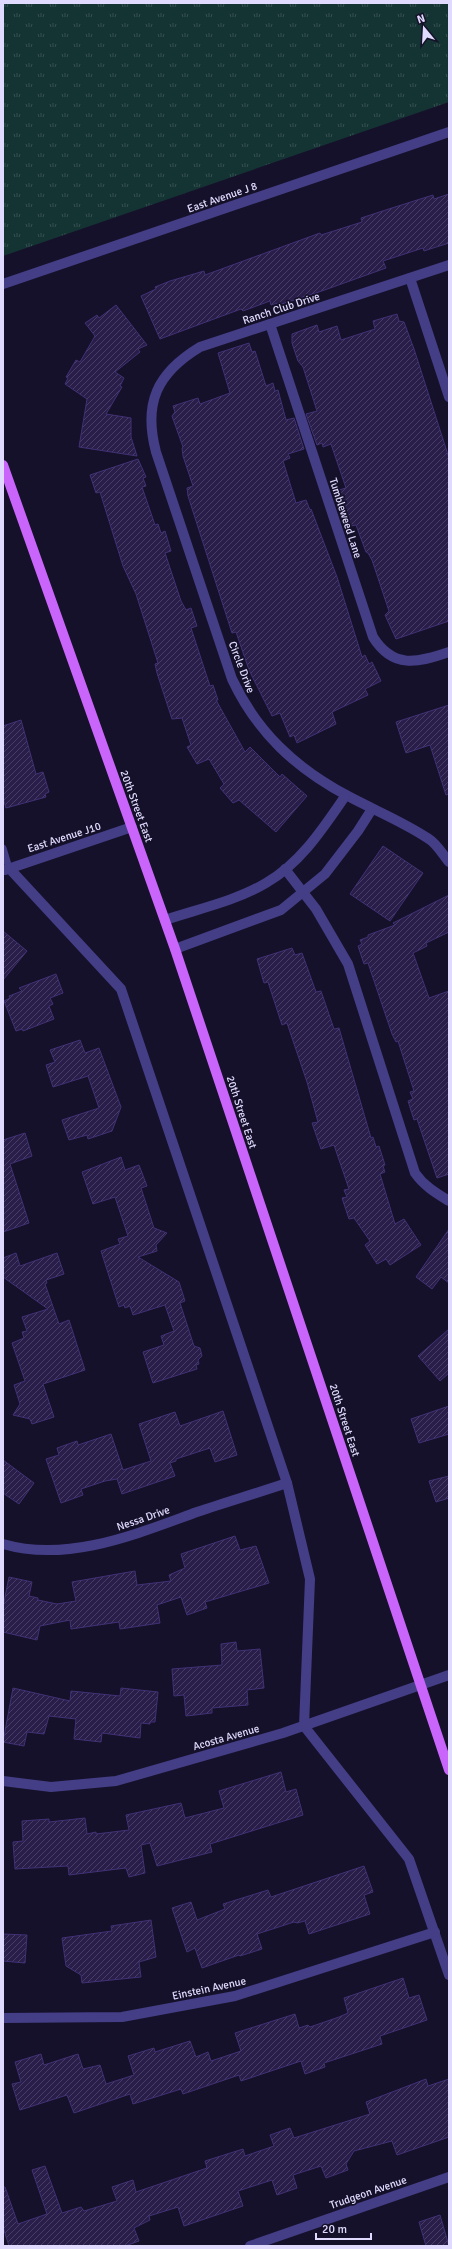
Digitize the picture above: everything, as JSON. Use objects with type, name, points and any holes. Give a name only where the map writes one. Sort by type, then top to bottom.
[{"type":"main road","name":"20th Street East","points":[[3,465],[175,949],[449,1770]]},
{"type":"street","name":"East Avenue J 8","points":[[3,284],[449,132]]},
{"type":"street","name":"Ranch Club Drive","points":[[151,411],[156,390],[182,358],[200,347],[449,265]]},
{"type":"street","points":[[410,278],[449,397]]},
{"type":"street","name":"Tumbleweed Lane","points":[[270,324],[372,637],[390,656],[408,662],[428,660],[449,652]]},
{"type":"street","name":"Circle Drive","points":[[151,411],[150,431],[156,452],[232,679],[244,704],[261,728],[280,749],[306,770],[346,795],[430,839],[449,862]]},
{"type":"street","points":[[165,920],[226,900],[266,884],[285,869],[318,836],[346,795]]},
{"type":"street","points":[[175,949],[281,910],[304,893],[325,874],[358,831],[372,808]]},
{"type":"street","name":"East Avenue J10","points":[[6,869],[132,827]]},
{"type":"street","points":[[6,869],[121,989],[287,1483],[310,1579],[304,1726],[409,1859],[449,1975]]},
{"type":"street","points":[[285,869],[328,927],[348,964],[416,1173],[432,1191],[449,1201]]},
{"type":"street","name":"Nessa Drive","points":[[3,1544],[19,1548],[65,1550],[123,1539],[287,1483]]},
{"type":"street","name":"Acosta Avenue","points":[[3,1781],[51,1787],[116,1781],[304,1726],[449,1675]]},
{"type":"street","name":"Einstein Avenue","points":[[3,2018],[122,2018],[235,1996],[435,1932]]},
{"type":"street","name":"Trudgeon Avenue","points":[[250,2246],[449,2177]]},
{"type":"lane","points":[[3,848],[6,869]]},
{"type":"green space","points":[[3,3],[449,3],[449,102],[3,256]]},
{"type":"building","points":[[449,194],[449,243],[424,251],[423,248],[383,261],[386,268],[319,292],[282,304],[278,303],[271,305],[270,301],[243,311],[241,309],[160,339],[141,296],[156,289],[155,287],[170,281],[204,271],[205,275],[320,233],[321,235],[362,222],[361,218],[433,195],[434,199]]},
{"type":"building","points":[[116,305],[147,345],[138,349],[140,352],[115,372],[124,378],[120,386],[122,387],[106,414],[131,418],[131,437],[137,456],[79,447],[87,399],[65,384],[68,378],[66,377],[76,360],[80,362],[95,336],[85,323],[97,315],[99,318]]},
{"type":"building","points":[[397,314],[399,321],[404,322],[414,349],[449,458],[449,621],[396,639],[385,615],[389,611],[372,560],[366,552],[356,525],[351,526],[339,490],[346,488],[331,444],[323,447],[322,443],[317,445],[306,414],[317,411],[303,367],[298,361],[292,343],[292,334],[317,325],[319,332],[337,326],[341,340],[375,329],[373,321]]},
{"type":"building","points":[[249,343],[252,352],[255,351],[266,386],[273,383],[275,391],[278,390],[286,420],[294,418],[304,449],[288,454],[290,458],[283,461],[296,503],[306,500],[310,510],[311,509],[337,577],[362,657],[365,655],[369,664],[372,662],[381,681],[365,689],[368,695],[332,712],[336,724],[297,743],[294,735],[290,737],[280,713],[272,716],[249,670],[236,632],[232,633],[188,496],[187,488],[193,486],[183,456],[183,447],[172,416],[175,412],[173,406],[198,398],[200,404],[230,393],[218,353]]},
{"type":"building","points":[[138,459],[146,477],[143,478],[146,486],[142,487],[155,525],[158,524],[161,533],[165,531],[171,551],[165,553],[181,601],[186,610],[191,608],[197,626],[191,628],[210,686],[213,685],[218,700],[216,700],[245,752],[250,747],[280,777],[282,774],[307,796],[276,832],[239,800],[233,803],[220,788],[224,784],[209,759],[197,764],[187,747],[191,745],[182,718],[172,719],[157,673],[155,664],[158,663],[136,594],[123,566],[100,492],[96,493],[90,475]]},
{"type":"building","points":[[449,705],[449,794],[446,795],[430,745],[406,753],[396,722]]},
{"type":"building","points":[[21,720],[36,774],[43,772],[49,792],[45,794],[46,797],[6,808],[3,798],[3,726]]},
{"type":"building","points":[[383,846],[423,873],[390,921],[350,894]]},
{"type":"building","points":[[449,895],[449,932],[426,943],[427,946],[413,953],[429,998],[449,991],[449,1174],[437,1178],[417,1119],[414,1120],[408,1101],[413,1099],[410,1092],[414,1091],[398,1041],[396,1042],[392,1034],[368,963],[364,964],[358,946],[362,944],[360,940],[368,937],[368,935],[395,925],[393,923]]},
{"type":"building","points":[[3,931],[27,951],[3,980]]},
{"type":"building","points":[[292,948],[295,955],[302,953],[316,992],[321,991],[334,1029],[339,1028],[371,1138],[373,1137],[376,1147],[379,1146],[385,1165],[383,1166],[385,1172],[380,1174],[395,1224],[404,1219],[421,1245],[390,1265],[386,1259],[377,1264],[365,1245],[370,1241],[354,1218],[349,1219],[342,1198],[347,1197],[344,1190],[349,1189],[334,1145],[321,1149],[312,1123],[318,1122],[307,1082],[287,1023],[282,1025],[268,982],[264,983],[257,959]]},
{"type":"building","points":[[56,974],[63,993],[50,998],[53,1004],[49,1006],[54,1019],[23,1031],[22,1029],[16,1031],[4,1001],[10,998],[9,996],[22,991],[19,988]]},
{"type":"building","points":[[80,1040],[85,1053],[99,1048],[121,1107],[112,1131],[88,1139],[87,1135],[69,1140],[62,1120],[99,1108],[88,1076],[53,1087],[46,1065],[55,1062],[50,1050]]},
{"type":"building","points":[[25,1133],[32,1156],[10,1164],[29,1223],[3,1232],[3,1140]]},
{"type":"building","points":[[121,1157],[125,1170],[139,1165],[147,1186],[141,1188],[154,1228],[167,1233],[156,1245],[157,1251],[138,1257],[179,1282],[185,1301],[180,1303],[194,1346],[200,1348],[202,1356],[198,1360],[199,1364],[196,1365],[197,1369],[153,1383],[143,1352],[164,1345],[161,1336],[174,1331],[165,1305],[133,1315],[130,1306],[125,1308],[124,1305],[119,1307],[101,1251],[120,1244],[118,1239],[128,1236],[115,1197],[93,1204],[82,1172]]},
{"type":"building","points":[[449,1229],[449,1283],[441,1277],[432,1289],[416,1277]]},
{"type":"building","points":[[16,1253],[20,1266],[57,1253],[64,1274],[46,1280],[47,1283],[45,1284],[59,1324],[69,1320],[85,1370],[43,1384],[54,1417],[32,1424],[30,1419],[13,1415],[20,1404],[14,1385],[25,1381],[12,1343],[24,1338],[22,1332],[27,1331],[22,1317],[48,1309],[3,1277],[3,1258]]},
{"type":"building","points":[[449,1329],[449,1373],[440,1381],[418,1356]]},
{"type":"building","points":[[449,1406],[449,1434],[419,1443],[411,1419]]},
{"type":"building","points":[[223,1411],[237,1455],[215,1462],[210,1448],[176,1459],[176,1461],[170,1463],[175,1476],[122,1494],[117,1479],[105,1481],[81,1489],[83,1495],[61,1503],[46,1459],[59,1455],[57,1448],[77,1441],[78,1445],[111,1434],[123,1470],[151,1461],[139,1424],[175,1412],[180,1426]]},
{"type":"building","points":[[3,1460],[34,1483],[19,1504],[3,1493]]},
{"type":"building","points":[[449,1476],[449,1498],[436,1502],[429,1481]]},
{"type":"building","points":[[235,1536],[240,1550],[256,1546],[269,1583],[205,1602],[207,1608],[187,1615],[181,1597],[157,1605],[160,1623],[120,1629],[119,1622],[71,1629],[70,1620],[40,1626],[37,1640],[3,1632],[3,1607],[9,1577],[32,1582],[29,1596],[38,1598],[38,1600],[57,1604],[76,1601],[72,1582],[135,1571],[137,1585],[171,1581],[169,1575],[185,1568],[181,1554]]},
{"type":"building","points":[[236,1642],[237,1651],[260,1649],[264,1688],[247,1690],[248,1705],[212,1708],[212,1713],[186,1716],[184,1695],[174,1696],[172,1669],[222,1665],[221,1644]]},
{"type":"building","points":[[13,1688],[70,1701],[71,1691],[120,1696],[121,1688],[158,1692],[155,1722],[150,1722],[150,1724],[141,1723],[140,1738],[102,1733],[101,1742],[74,1739],[76,1719],[49,1716],[44,1734],[27,1732],[24,1746],[3,1742]]},
{"type":"building","points":[[281,1772],[286,1792],[296,1789],[303,1815],[210,1844],[212,1852],[157,1866],[150,1843],[141,1845],[145,1873],[129,1877],[126,1868],[69,1875],[68,1866],[15,1869],[13,1842],[23,1841],[22,1821],[49,1819],[49,1822],[85,1818],[87,1834],[129,1830],[126,1815],[181,1803],[185,1818],[224,1808],[219,1791]]},
{"type":"building","points":[[364,1866],[373,1892],[364,1895],[370,1914],[309,1934],[305,1921],[297,1923],[294,1922],[257,1934],[262,1949],[240,1956],[239,1955],[202,1968],[195,1948],[187,1952],[172,1908],[191,1902],[197,1920],[225,1909],[223,1904],[268,1890],[271,1897]]},
{"type":"building","points":[[151,1920],[156,1957],[139,1962],[141,1977],[82,1983],[81,1975],[66,1966],[62,1938],[112,1931],[111,1926]]},
{"type":"building","points":[[3,1934],[27,1935],[25,1963],[3,1961]]},
{"type":"building","points":[[403,1978],[409,1998],[419,1995],[427,2020],[380,2036],[382,2044],[324,2063],[325,2067],[305,2074],[301,2061],[241,2081],[239,2075],[183,2094],[181,2089],[133,2104],[130,2094],[74,2113],[67,2095],[20,2110],[12,2084],[21,2082],[15,2062],[41,2054],[44,2065],[78,2054],[83,2069],[100,2065],[106,2084],[134,2075],[128,2056],[154,2048],[155,2052],[190,2041],[196,2057],[208,2052],[211,2061],[241,2051],[235,2033],[295,2014],[299,2028],[308,2025],[310,2027],[348,2013],[344,1998]]},
{"type":"building","points":[[426,2079],[428,2086],[449,2079],[449,2137],[397,2155],[392,2141],[354,2151],[346,2164],[348,2170],[326,2178],[321,2166],[293,2175],[297,2188],[277,2195],[272,2180],[238,2191],[243,2206],[184,2226],[178,2207],[149,2216],[150,2220],[134,2228],[139,2241],[125,2246],[9,2246],[3,2227],[3,2187],[5,2187],[18,2224],[47,2214],[32,2170],[45,2166],[62,2213],[81,2207],[84,2211],[117,2201],[112,2187],[133,2180],[136,2192],[207,2168],[205,2161],[243,2149],[245,2156],[274,2146],[270,2135],[290,2128],[294,2138],[370,2114],[366,2102]]},
{"type":"building","points":[[440,2215],[449,2246],[426,2246],[419,2222]]}]
